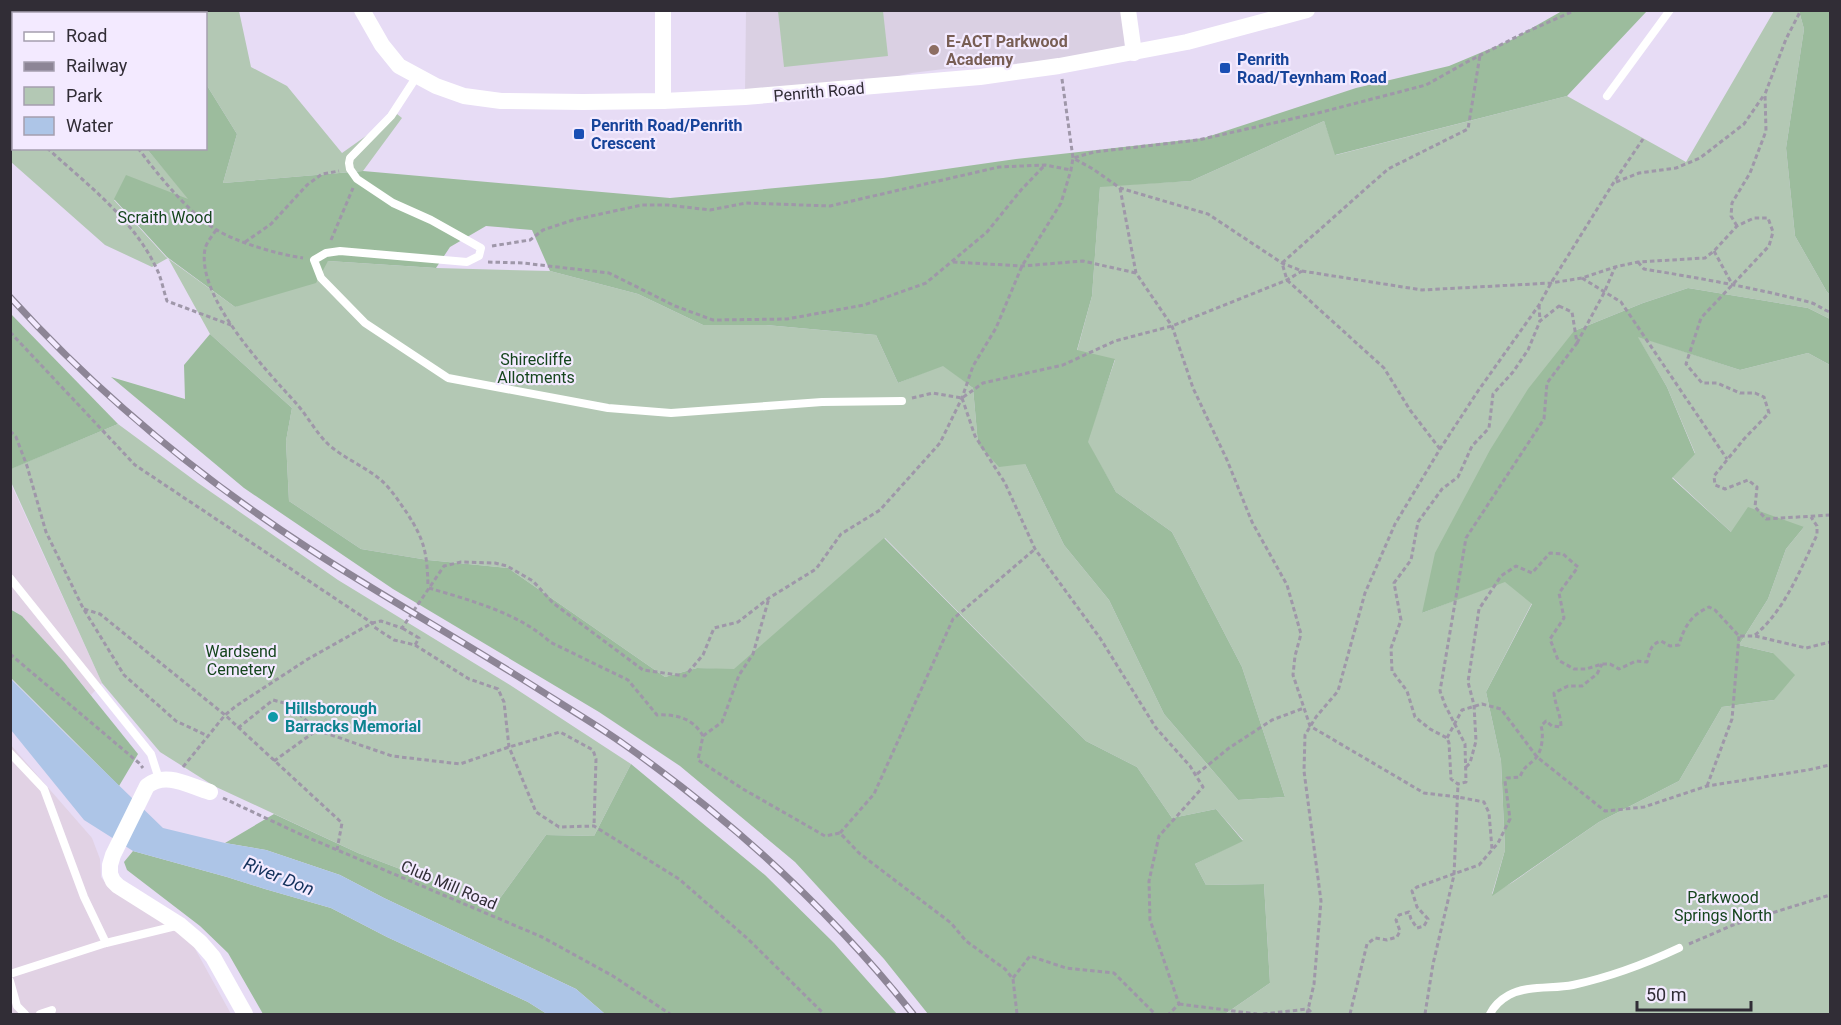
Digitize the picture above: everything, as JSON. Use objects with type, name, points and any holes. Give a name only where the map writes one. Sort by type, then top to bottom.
[{"type":"street","name":"Penrith Road","points":[[362,10],[382,45],[399,66],[436,86],[464,96],[501,101],[663,101],[843,90],[980,77],[1134,53],[1187,42],[1297,12]]},
{"type":"street","points":[[663,10],[663,101]]},
{"type":"street","points":[[1128,10],[1134,53]]},
{"type":"street","points":[[210,792],[161,780],[147,786],[113,855],[110,874],[118,886],[180,925],[200,942],[213,957],[245,1014]]},
{"type":"lane","points":[[1607,96],[1670,10]]},
{"type":"lane","points":[[417,76],[391,116],[350,158],[350,169],[357,179],[393,203],[481,248],[479,256],[468,262],[340,251],[326,253],[314,260],[321,278],[364,323],[448,378],[608,408],[671,413],[822,402],[902,401]]},
{"type":"lane","points":[[10,578],[152,754],[161,780]]},
{"type":"lane","points":[[10,753],[44,789],[84,897],[106,943]]},
{"type":"lane","points":[[10,974],[106,943],[180,925]]},
{"type":"lane","points":[[1490,1014],[1494,1006],[1511,994],[1572,985],[1617,973],[1679,948]]},
{"type":"lane","points":[[10,981],[17,1006],[25,1014]]},
{"type":"lane","points":[[40,1014],[52,1010]]},
{"type":"path","points":[[1073,158],[1094,152],[1198,140],[1318,113],[1426,85],[1526,32],[1576,10]]},
{"type":"path","points":[[1614,182],[1639,173],[1676,168],[1700,158],[1744,124],[1765,94],[1786,39],[1801,10]]},
{"type":"path","points":[[1282,263],[1388,169],[1468,129],[1480,55]]},
{"type":"path","points":[[403,626],[444,566],[461,562],[495,563],[507,566],[533,581],[553,603],[643,670],[685,676],[703,655],[714,628],[738,622],[816,568],[842,534],[880,510],[940,443],[962,398],[973,366],[996,328],[1022,266],[1061,203],[1073,158],[1059,66]]},
{"type":"path","points":[[1737,226],[1731,216],[1732,203],[1750,173],[1766,131],[1765,94]]},
{"type":"path","points":[[1307,1014],[1314,984],[1322,901],[1304,771],[1305,735],[1338,691],[1365,593],[1395,524],[1440,449],[1539,305],[1643,139]]},
{"type":"path","points":[[49,150],[110,205],[141,241],[159,274],[167,301],[232,325]]},
{"type":"path","points":[[139,150],[157,174],[198,216],[216,230],[290,256],[314,260]]},
{"type":"path","points":[[1073,158],[1093,168],[1120,188],[1208,214],[1282,263],[1302,271],[1422,290],[1551,283],[1581,278],[1638,262],[1705,258],[1737,226],[1754,218],[1768,218],[1773,232],[1769,246],[1701,318],[1686,364],[1702,383],[1717,383],[1740,393],[1755,393],[1764,397],[1769,413],[1714,476],[1715,485],[1725,489],[1748,480],[1757,487],[1755,507],[1766,519],[1830,515]]},
{"type":"path","points":[[481,248],[530,240],[543,230],[573,219],[642,206],[668,205],[710,210],[746,203],[830,206],[999,167],[1045,165],[1071,170]]},
{"type":"path","points":[[468,262],[524,263],[609,273],[675,306],[713,320],[787,319],[864,305],[926,283],[987,232],[1045,165]]},
{"type":"path","points":[[245,242],[271,224],[307,185],[322,174],[350,169]]},
{"type":"path","points":[[326,253],[357,179]]},
{"type":"path","points":[[1120,188],[1136,273],[1172,326],[1193,388],[1227,460],[1251,522],[1287,585],[1301,634],[1293,675],[1310,726],[1424,794],[1458,796],[1484,802],[1489,813],[1492,849]]},
{"type":"path","points":[[216,230],[205,248],[205,268],[210,286],[220,305],[245,345],[297,404],[329,445],[382,481],[406,512],[424,542],[428,588]]},
{"type":"path","points":[[1714,251],[1732,284]]},
{"type":"path","points":[[951,262],[1022,266],[1083,261],[1136,273]]},
{"type":"path","points":[[1638,262],[1644,269],[1732,284],[1813,303],[1830,312]]},
{"type":"path","points":[[1282,263],[1287,280],[1384,368],[1410,410],[1440,449]]},
{"type":"path","points":[[1539,305],[1540,321],[1528,350],[1513,372],[1492,394],[1489,428],[1472,446],[1458,477],[1442,489],[1418,522],[1411,560],[1394,583],[1401,620],[1391,648],[1392,671],[1407,691],[1415,717],[1430,729],[1447,738],[1451,779],[1458,784],[1466,782],[1466,744],[1444,705],[1440,691],[1466,538],[1544,419],[1547,383],[1577,343],[1615,267]]},
{"type":"path","points":[[902,401],[933,393],[962,398],[983,383],[1063,364],[1115,341],[1172,326],[1287,280],[1302,271]]},
{"type":"path","points":[[1581,278],[1622,302],[1727,459]]},
{"type":"path","points":[[1540,321],[1559,306],[1572,312],[1577,343]]},
{"type":"path","points":[[10,332],[135,465],[394,640],[415,645],[469,679],[498,689],[504,702],[509,747],[536,812],[559,827],[594,826],[679,879],[748,939],[825,1014]]},
{"type":"path","points":[[962,398],[975,436],[1005,483],[1035,549],[1100,638],[1156,728],[1196,775],[1203,787],[1159,836],[1149,881],[1150,920],[1179,1004]]},
{"type":"path","points":[[10,431],[16,437],[27,466],[46,532],[83,608],[124,675],[176,721],[208,736]]},
{"type":"path","points":[[1755,636],[1769,623],[1787,596],[1817,535],[1817,526],[1810,517]]},
{"type":"path","points":[[428,588],[489,606],[540,632],[550,642],[628,680],[657,715],[673,715],[697,725],[703,736],[698,760],[825,836],[840,833],[874,794],[952,619],[1035,549]]},
{"type":"path","points":[[1466,767],[1470,764],[1476,741],[1474,705],[1467,682],[1479,609],[1501,576],[1516,566],[1532,573],[1550,553],[1563,554],[1578,567],[1559,593],[1564,618],[1550,639],[1558,660],[1575,669],[1586,669],[1602,664],[1610,664],[1619,669],[1636,661],[1647,662],[1651,647],[1655,642],[1661,641],[1670,646],[1679,645],[1686,623],[1709,607],[1715,610],[1739,636],[1755,636],[1806,648],[1830,642]]},
{"type":"path","points":[[703,736],[722,722],[739,675],[753,654],[770,598]]},
{"type":"path","points":[[83,608],[100,614],[225,715],[314,796],[342,823],[337,850]]},
{"type":"path","points":[[10,654],[161,780],[208,736],[225,715],[244,699],[300,663],[372,623],[381,621],[403,626],[419,638],[415,645]]},
{"type":"path","points":[[1707,786],[1732,718],[1739,636]]},
{"type":"path","points":[[1350,1014],[1367,944],[1375,938],[1387,940],[1397,937],[1400,931],[1396,920],[1399,915],[1409,912],[1418,928],[1424,926],[1428,919],[1417,907],[1412,891],[1417,887],[1479,865],[1498,843],[1510,819],[1505,781],[1507,778],[1520,777],[1524,768],[1537,757],[1543,734],[1541,726],[1546,721],[1552,726],[1561,727],[1561,718],[1554,693],[1568,686],[1582,686],[1597,674],[1602,664]]},
{"type":"path","points":[[238,728],[273,700],[288,704],[317,730],[392,756],[460,764],[560,732],[593,750],[596,759],[594,826]]},
{"type":"path","points":[[1447,738],[1462,710],[1482,704],[1501,709],[1537,757],[1605,811],[1644,807],[1707,786],[1830,765]]},
{"type":"path","points":[[1196,775],[1229,748],[1272,720],[1304,708]]},
{"type":"path","points":[[274,761],[317,730]]},
{"type":"path","points":[[1425,1014],[1433,964],[1454,874],[1458,784]]},
{"type":"path","name":"Club Mill Road","points":[[210,792],[337,850],[542,937],[613,976],[670,1014]]},
{"type":"path","points":[[840,833],[859,853],[951,923],[966,941],[1005,969],[1013,979],[1017,1014]]},
{"type":"path","points":[[1679,948],[1733,925],[1830,895]]},
{"type":"path","points":[[1013,979],[1030,956],[1066,968],[1113,973],[1155,1014]]},
{"type":"path","points":[[1169,1014],[1179,1004]]},
{"type":"path","points":[[1179,1004],[1257,1014]]},
{"type":"path","points":[[1263,1014],[1308,1009],[1314,1014]]},
{"type":"shaded area","name":"E-ACT Parkwood Academy","points":[[746,11],[1122,11],[1125,47],[1116,56],[944,69],[912,73],[857,86],[745,93]]},
{"type":"shaded area","points":[[10,482],[102,683],[91,695],[22,616],[11,609]]},
{"type":"shaded area","points":[[10,744],[92,838],[100,859],[101,877],[109,888],[188,936],[231,1014],[11,1014]]},
{"type":"green space","points":[[64,10],[180,11],[180,12],[64,12]]},
{"type":"green space","points":[[10,11],[21,11],[12,12],[12,97],[10,96]]},
{"type":"green space","points":[[239,11],[251,67],[287,86],[342,153],[397,114],[402,118],[363,171],[223,183],[237,134],[207,86],[207,12],[180,12]]},
{"type":"green space","points":[[778,11],[883,11],[888,56],[784,67]]},
{"type":"green space","name":"Scraith Wood","points":[[1562,11],[1647,11],[1567,96],[1335,155],[1324,121],[1191,181],[1100,187],[1092,296],[1077,350],[1115,359],[1088,442],[1116,492],[1172,532],[1242,667],[1285,797],[1238,800],[1164,714],[1109,600],[1064,545],[1025,464],[999,467],[978,444],[973,388],[943,366],[898,383],[876,335],[766,325],[703,325],[638,294],[550,271],[532,230],[486,226],[450,247],[436,268],[328,261],[316,283],[235,307],[167,257],[114,199],[126,175],[188,199],[148,150],[207,150],[207,86],[237,134],[223,183],[363,171],[670,198],[883,178],[1016,159],[1204,138],[1356,88],[1449,66],[1511,40]]},
{"type":"green space","points":[[1774,11],[1799,11],[1804,29],[1786,148],[1795,236],[1830,295],[1830,319],[1808,308],[1688,288],[1643,303],[1574,331],[1422,613],[1505,581],[1532,603],[1486,692],[1501,761],[1505,850],[1492,894],[1599,822],[1679,781],[1722,707],[1774,700],[1773,653],[1739,645],[1768,599],[1786,549],[1804,527],[1731,532],[1672,477],[1695,453],[1667,387],[1637,336],[1740,370],[1808,353],[1830,365],[1830,1014],[1225,1014],[1270,983],[1264,884],[1206,885],[1195,864],[1243,840],[1216,809],[1172,818],[1137,767],[1086,741],[885,538],[734,670],[697,668],[665,677],[508,568],[428,560],[361,549],[289,501],[286,441],[292,408],[210,334],[168,259],[235,307],[328,261],[436,268],[550,271],[638,294],[703,325],[766,325],[876,335],[898,383],[943,365],[973,388],[978,444],[1025,464],[1064,545],[1109,600],[1164,714],[1238,800],[1285,797],[1242,667],[1172,532],[1116,492],[1087,442],[1115,360],[1077,351],[1092,296],[1100,186],[1191,181],[1324,121],[1336,155],[1567,96],[1686,162]]},
{"type":"green space","points":[[1799,11],[1830,11],[1830,295],[1795,236],[1786,148],[1804,29]]},
{"type":"green space","points":[[11,96],[12,150],[148,150],[189,199],[114,200],[168,258],[152,267],[105,245],[11,162]]},
{"type":"green space","points":[[1688,288],[1808,308],[1830,319],[1830,365],[1808,353],[1740,370],[1638,337],[1667,387],[1695,454],[1672,478],[1731,532],[1748,507],[1804,527],[1786,549],[1768,599],[1739,645],[1773,653],[1795,675],[1774,700],[1722,707],[1679,781],[1599,822],[1492,896],[1505,850],[1501,761],[1486,692],[1532,604],[1505,582],[1422,613],[1435,553],[1490,450],[1528,389],[1574,331],[1643,303]]},
{"type":"green space","points":[[10,313],[118,424],[11,469],[10,469]]},
{"type":"green space","points":[[210,334],[292,408],[286,441],[289,501],[361,549],[428,560],[508,568],[665,677],[697,668],[734,669],[884,538],[1086,741],[1137,767],[1172,818],[1216,809],[1243,841],[1195,864],[1206,885],[1264,884],[1270,983],[1225,1014],[928,1014],[884,959],[795,862],[680,766],[599,712],[393,589],[244,488],[111,377],[185,399],[184,365]]},
{"type":"green space","name":"Wardsend Cemetery","points":[[118,424],[198,483],[338,580],[510,685],[631,764],[594,836],[546,835],[495,905],[358,853],[214,786],[160,752],[102,683],[11,482],[10,469]]},
{"type":"green space","points":[[10,609],[22,616],[64,662],[138,754],[119,786],[11,678]]},
{"type":"green space","points":[[631,764],[765,875],[834,943],[897,1014],[605,1014],[576,989],[340,875],[266,850],[225,843],[274,814],[358,853],[495,905],[546,835],[594,836]]},
{"type":"green space","points":[[133,851],[331,908],[387,937],[528,1002],[547,1014],[263,1014],[228,953],[200,926],[127,870],[124,862]]},
{"type":"water","name":"River Don","points":[[10,678],[163,828],[266,850],[340,875],[576,989],[605,1014],[547,1014],[528,1002],[387,937],[331,908],[133,851],[84,820],[11,730]]},
{"type":"railway","points":[[10,297],[78,367],[114,400],[189,463],[228,492],[308,548],[608,733],[665,774],[779,869],[849,939],[913,1014]]},
{"type":"place","name":"E-ACT Parkwood Academy","points":[[934,50]]},
{"type":"place","name":"Penrith Road/Teynham Road","points":[[1225,68]]},
{"type":"place","name":"Penrith Road/Penrith Crescent","points":[[579,134]]},
{"type":"place","name":"Hillsborough Barracks Memorial","points":[[273,717]]},
{"type":"park label","name":"Shirecliffe Allotments","points":[[536,368]]},
{"type":"park label","name":"Parkwood Springs North","points":[[1723,906]]}]
